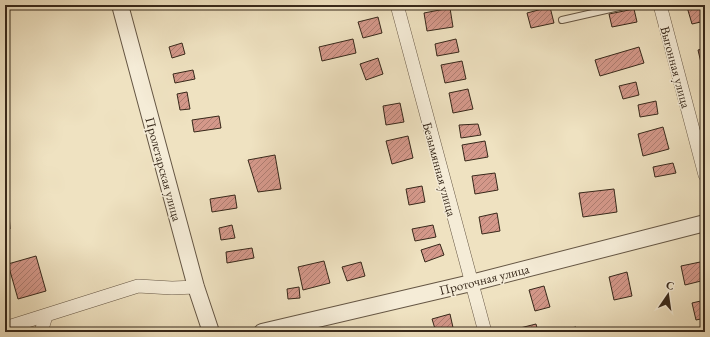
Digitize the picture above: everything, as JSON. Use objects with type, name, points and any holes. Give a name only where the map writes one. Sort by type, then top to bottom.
[{"type":"street","name":"Пролетарская улица","points":[[120,5],[196,287],[211,332]]},
{"type":"street","name":"Безымянная улица","points":[[397,5],[485,332]]},
{"type":"street","name":"Выгонная улица","points":[[660,5],[705,175]]},
{"type":"street","name":"Проточная улица","points":[[262,332],[471,283],[705,224]]},
{"type":"street","points":[[5,328],[138,286],[172,288],[196,287]]},
{"type":"street","points":[[41,332],[46,316]]},
{"type":"lane","points":[[562,20],[628,5]]},
{"type":"building","points":[[693,5],[705,5],[705,21],[692,24],[687,7]]},
{"type":"building","points":[[550,7],[554,23],[531,28],[527,13]]},
{"type":"building","points":[[450,8],[453,27],[427,31],[424,13]]},
{"type":"building","points":[[634,9],[637,22],[612,27],[609,14]]},
{"type":"building","points":[[378,17],[382,33],[363,38],[358,22]]},
{"type":"building","points":[[353,39],[356,53],[322,61],[319,47]]},
{"type":"building","points":[[456,39],[459,52],[437,56],[435,44]]},
{"type":"building","points":[[182,43],[185,54],[172,58],[169,47]]},
{"type":"building","points":[[639,47],[644,63],[600,76],[595,60]]},
{"type":"building","points":[[705,48],[705,66],[702,67],[698,50]]},
{"type":"building","points":[[378,58],[383,74],[366,80],[360,64]]},
{"type":"building","points":[[462,61],[466,79],[445,83],[441,65]]},
{"type":"building","points":[[193,70],[195,79],[175,83],[173,74]]},
{"type":"building","points":[[636,82],[639,95],[623,99],[619,86]]},
{"type":"building","points":[[468,89],[473,109],[453,113],[449,93]]},
{"type":"building","points":[[187,92],[190,109],[180,110],[177,94]]},
{"type":"building","points":[[656,101],[658,114],[640,117],[638,105]]},
{"type":"building","points":[[400,103],[404,122],[386,125],[383,106]]},
{"type":"building","points":[[219,116],[221,128],[194,132],[192,120]]},
{"type":"building","points":[[478,124],[481,135],[461,138],[459,125]]},
{"type":"building","points":[[663,127],[669,149],[643,156],[638,134]]},
{"type":"building","points":[[408,136],[413,158],[392,164],[386,141]]},
{"type":"building","points":[[485,141],[488,157],[465,161],[462,145]]},
{"type":"building","points":[[275,155],[281,189],[258,192],[248,160]]},
{"type":"building","points":[[673,163],[676,173],[655,177],[653,167]]},
{"type":"building","points":[[495,173],[498,190],[475,194],[472,176]]},
{"type":"building","points":[[422,186],[425,202],[409,205],[406,189]]},
{"type":"building","points":[[614,189],[617,212],[583,217],[579,193]]},
{"type":"building","points":[[235,195],[237,208],[212,212],[210,199]]},
{"type":"building","points":[[5,213],[9,213],[10,229],[5,230]]},
{"type":"building","points":[[497,213],[500,231],[482,234],[479,217]]},
{"type":"building","points":[[232,225],[235,238],[221,240],[219,228]]},
{"type":"building","points":[[433,225],[436,237],[415,241],[412,229]]},
{"type":"building","points":[[440,244],[444,255],[425,262],[421,250]]},
{"type":"building","points":[[252,248],[254,258],[227,263],[226,252]]},
{"type":"building","points":[[36,256],[46,291],[18,299],[8,264]]},
{"type":"building","points":[[324,261],[330,283],[303,290],[298,267]]},
{"type":"building","points":[[705,261],[705,280],[685,285],[681,266]]},
{"type":"building","points":[[361,262],[365,276],[347,281],[342,267]]},
{"type":"building","points":[[627,272],[632,296],[614,300],[609,277]]},
{"type":"building","points":[[544,286],[550,307],[535,311],[529,290]]},
{"type":"building","points":[[299,287],[300,298],[288,299],[287,289]]},
{"type":"building","points":[[705,300],[705,318],[696,320],[692,303]]},
{"type":"building","points":[[450,314],[454,332],[436,332],[432,319]]},
{"type":"building","points":[[536,324],[538,332],[513,332],[512,330]]},
{"type":"building","points":[[576,327],[577,332],[554,332],[554,331]]},
{"type":"building","points":[[385,328],[386,332],[370,332]]}]
